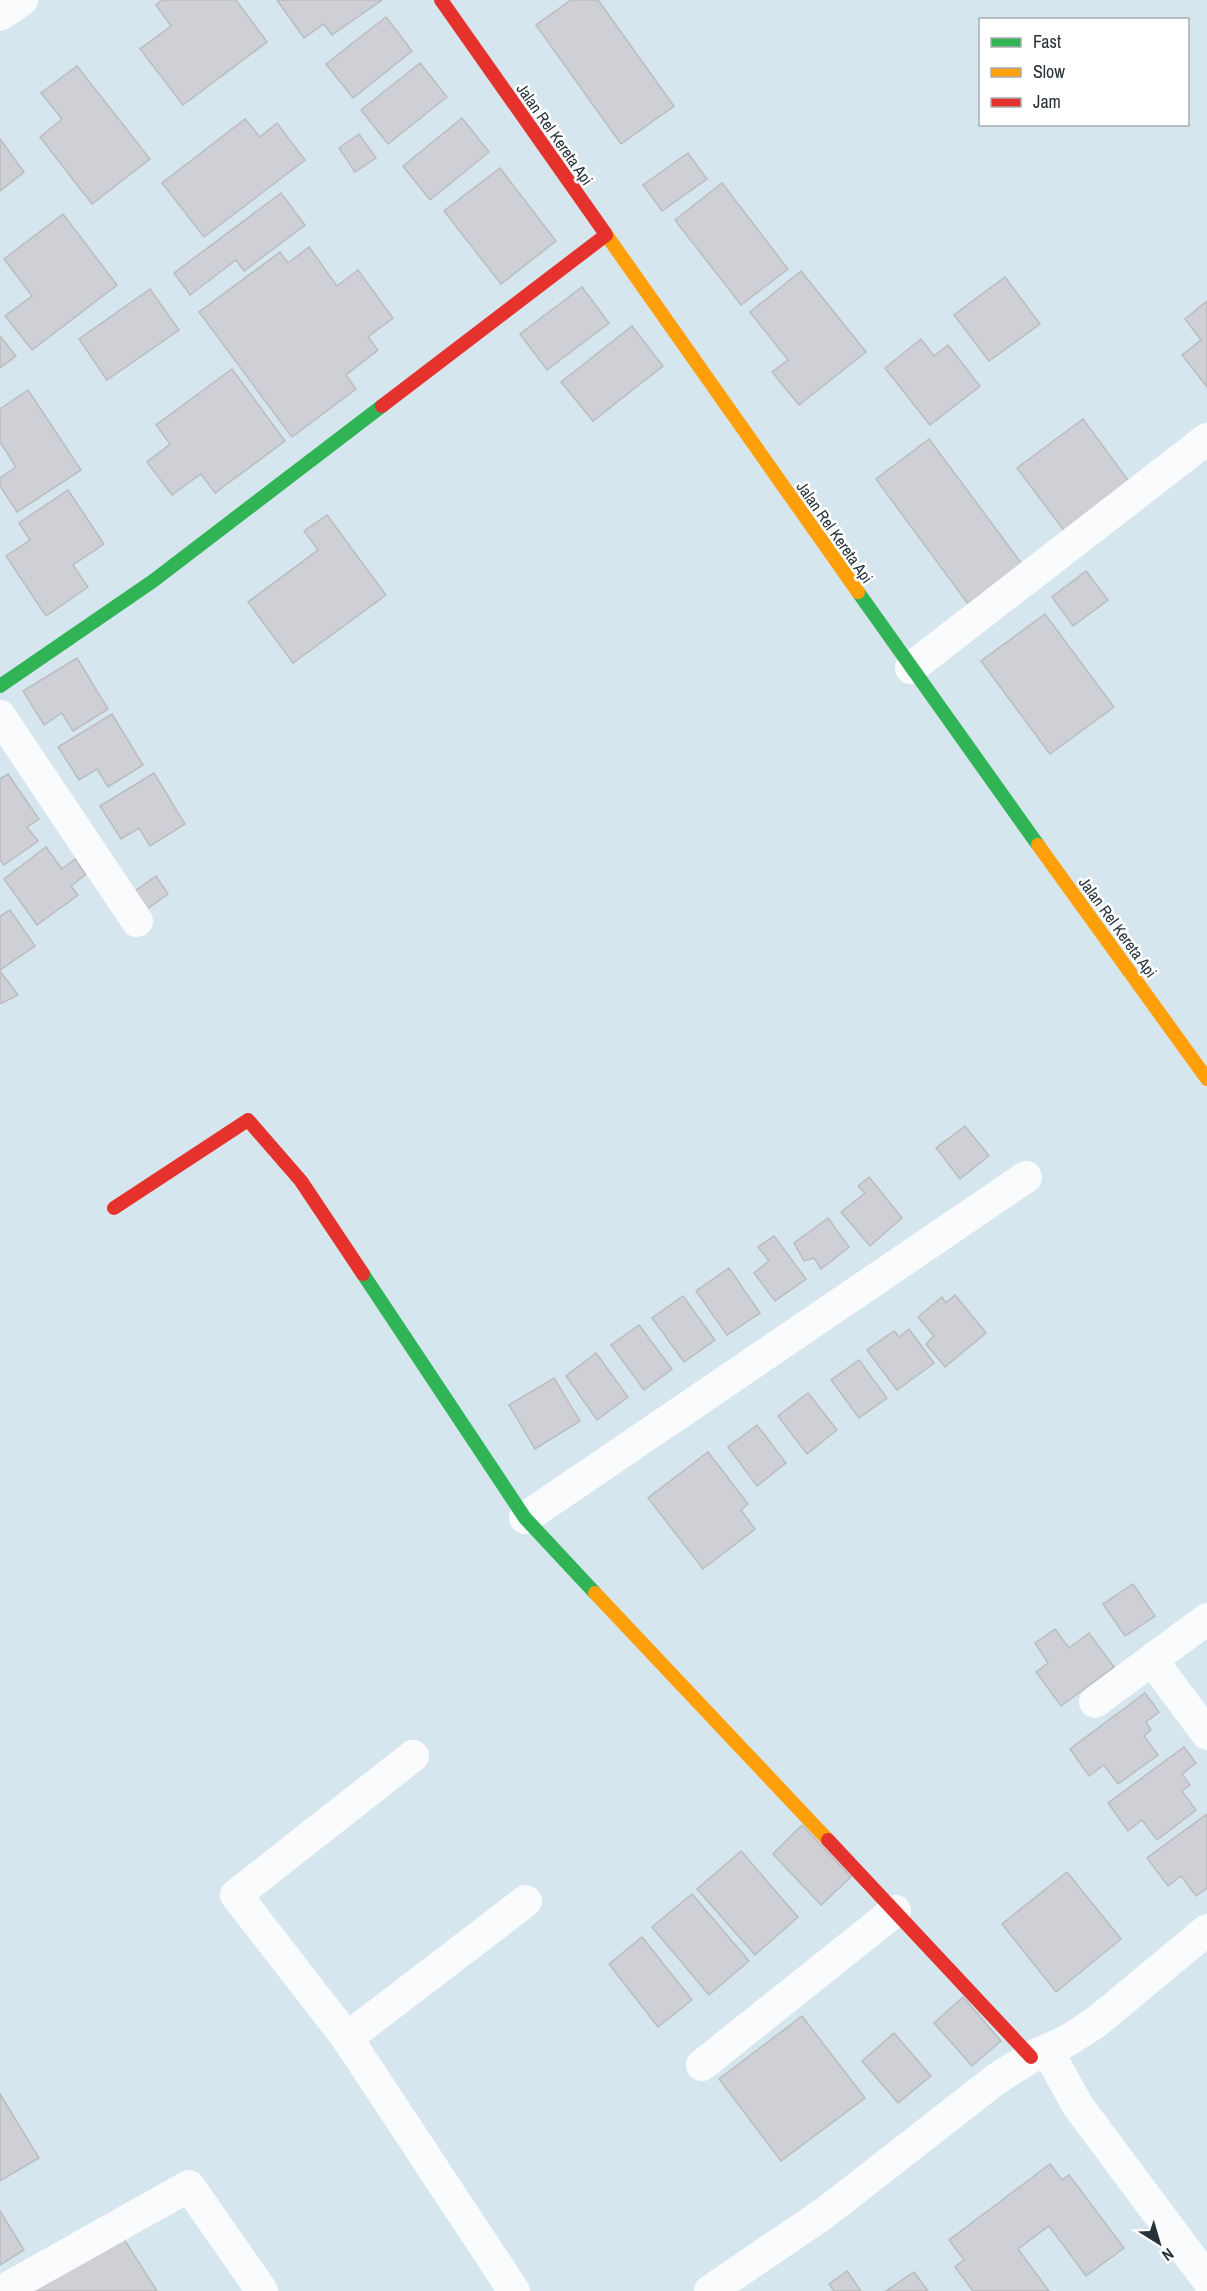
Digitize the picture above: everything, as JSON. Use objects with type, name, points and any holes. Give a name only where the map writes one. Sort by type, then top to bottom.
[{"type":"street","points":[[0,15],[22,0]]},
{"type":"street","name":"Jalan Rel Kereta Api","points":[[441,0],[911,668],[1207,1079]]},
{"type":"street","points":[[0,686],[153,581],[606,235]]},
{"type":"street","points":[[911,668],[1207,439]]},
{"type":"street","points":[[0,716],[137,921]]},
{"type":"street","points":[[114,1208],[248,1120],[301,1181],[525,1518],[895,1911],[1039,2053],[1207,2279]]},
{"type":"street","points":[[525,1518],[1026,1177]]},
{"type":"street","points":[[1095,1702],[1207,1619]]},
{"type":"street","points":[[1152,1660],[1207,1734]]},
{"type":"street","points":[[413,1756],[236,1895],[347,2038],[514,2291]]},
{"type":"street","points":[[347,2038],[526,1901]]},
{"type":"street","points":[[702,2065],[895,1911]]},
{"type":"street","points":[[710,2291],[826,2212],[995,2080],[1039,2053],[1065,2042],[1095,2024],[1207,1930]]},
{"type":"street","points":[[2,2291],[189,2186],[262,2291]]},
{"type":"building","points":[[162,0],[236,0],[267,42],[183,105],[140,49],[171,26],[156,5]]},
{"type":"building","points":[[277,0],[382,0],[332,35],[324,24],[304,38]]},
{"type":"building","points":[[571,0],[598,0],[674,106],[621,144],[536,25]]},
{"type":"building","points":[[386,17],[412,51],[353,98],[326,64]]},
{"type":"building","points":[[420,63],[447,97],[388,144],[361,110]]},
{"type":"building","points":[[77,66],[150,159],[92,204],[40,137],[62,119],[41,93]]},
{"type":"building","points":[[462,118],[489,152],[430,200],[403,166]]},
{"type":"building","points":[[245,119],[260,137],[277,123],[305,160],[204,237],[162,183]]},
{"type":"building","points":[[359,134],[376,158],[355,172],[339,148]]},
{"type":"building","points":[[0,139],[24,172],[0,191]]},
{"type":"building","points":[[688,153],[707,179],[662,211],[643,185]]},
{"type":"building","points":[[500,168],[556,241],[501,284],[444,211]]},
{"type":"building","points":[[722,183],[788,269],[741,305],[675,220]]},
{"type":"building","points":[[281,193],[305,225],[244,271],[236,260],[190,295],[174,273]]},
{"type":"building","points":[[63,214],[117,285],[32,350],[5,316],[32,296],[4,259]]},
{"type":"building","points":[[309,247],[337,286],[358,270],[393,318],[368,337],[378,350],[346,375],[356,389],[292,437],[199,312],[280,252],[288,263]]},
{"type":"building","points":[[801,271],[866,352],[799,405],[772,372],[788,360],[750,312]]},
{"type":"building","points":[[1005,277],[1040,324],[989,361],[954,315]]},
{"type":"building","points":[[582,287],[609,323],[547,370],[520,334]]},
{"type":"building","points":[[150,289],[179,330],[107,380],[79,339]]},
{"type":"building","points":[[1207,301],[1207,387],[1182,355],[1201,340],[1185,319]]},
{"type":"building","points":[[632,326],[663,366],[593,421],[561,382]]},
{"type":"building","points":[[0,336],[16,356],[0,368]]},
{"type":"building","points":[[921,339],[934,356],[948,345],[980,386],[930,425],[885,368]]},
{"type":"building","points":[[232,369],[285,441],[215,493],[201,474],[172,495],[147,462],[170,444],[156,425]]},
{"type":"building","points":[[28,390],[81,470],[17,512],[0,486],[0,478],[16,467],[0,442],[0,409]]},
{"type":"building","points":[[1083,419],[1131,484],[1065,532],[1017,468]]},
{"type":"building","points":[[929,439],[1022,564],[968,604],[876,479]]},
{"type":"building","points":[[68,490],[104,544],[73,565],[88,587],[46,616],[6,556],[30,540],[19,523]]},
{"type":"building","points":[[327,515],[386,595],[293,663],[248,602],[318,550],[304,531]]},
{"type":"building","points":[[1086,571],[1108,600],[1073,626],[1052,597]]},
{"type":"building","points":[[1045,614],[1114,707],[1050,754],[981,661]]},
{"type":"building","points":[[77,658],[108,709],[73,731],[62,713],[44,725],[23,691]]},
{"type":"building","points":[[112,714],[143,765],[108,787],[97,769],[79,780],[58,747]]},
{"type":"building","points":[[154,773],[185,824],[150,846],[139,828],[121,839],[100,806]]},
{"type":"building","points":[[8,774],[39,819],[27,827],[38,841],[4,865],[0,860],[0,779]]},
{"type":"building","points":[[46,847],[62,869],[75,859],[86,874],[71,886],[78,895],[37,925],[4,879]]},
{"type":"building","points":[[156,876],[168,894],[147,909],[135,891]]},
{"type":"building","points":[[10,910],[35,946],[0,970],[0,916]]},
{"type":"building","points":[[0,971],[18,995],[0,1004]]},
{"type":"building","points":[[965,1126],[989,1156],[960,1179],[936,1148]]},
{"type":"building","points":[[869,1177],[902,1218],[870,1246],[841,1212],[865,1193],[858,1186]]},
{"type":"building","points":[[828,1218],[849,1247],[821,1269],[814,1258],[804,1261],[794,1243]]},
{"type":"building","points":[[774,1236],[806,1279],[775,1301],[754,1273],[769,1261],[758,1247]]},
{"type":"building","points":[[729,1268],[760,1313],[727,1335],[696,1291]]},
{"type":"building","points":[[955,1295],[986,1333],[945,1367],[926,1344],[934,1336],[918,1317],[942,1297],[946,1303]]},
{"type":"building","points":[[683,1296],[715,1340],[684,1362],[652,1318]]},
{"type":"building","points":[[639,1325],[672,1369],[644,1390],[611,1345]]},
{"type":"building","points":[[909,1329],[934,1363],[897,1390],[867,1350],[894,1331],[899,1337]]},
{"type":"building","points":[[596,1353],[628,1397],[597,1420],[566,1376]]},
{"type":"building","points":[[859,1360],[887,1398],[859,1418],[831,1380]]},
{"type":"building","points":[[554,1378],[580,1421],[535,1449],[509,1405]]},
{"type":"building","points":[[808,1393],[837,1430],[807,1454],[778,1416]]},
{"type":"building","points":[[757,1425],[786,1463],[757,1486],[728,1447]]},
{"type":"building","points":[[708,1452],[748,1504],[741,1510],[755,1529],[703,1569],[648,1498]]},
{"type":"building","points":[[1133,1584],[1155,1616],[1125,1636],[1103,1604]]},
{"type":"building","points":[[1055,1629],[1069,1648],[1089,1633],[1114,1667],[1061,1706],[1036,1672],[1048,1663],[1035,1643]]},
{"type":"building","points":[[1145,1693],[1159,1712],[1146,1722],[1151,1730],[1144,1736],[1158,1755],[1118,1784],[1104,1765],[1089,1776],[1070,1749]]},
{"type":"building","points":[[1184,1747],[1196,1763],[1182,1774],[1190,1785],[1182,1791],[1196,1810],[1157,1840],[1142,1820],[1128,1831],[1108,1803]]},
{"type":"building","points":[[1207,1814],[1207,1888],[1196,1896],[1181,1876],[1168,1886],[1147,1858]]},
{"type":"building","points":[[802,1825],[851,1877],[821,1905],[773,1854]]},
{"type":"building","points":[[741,1851],[798,1917],[755,1955],[697,1889]]},
{"type":"building","points":[[1067,1872],[1121,1939],[1056,1992],[1002,1924]]},
{"type":"building","points":[[692,1894],[749,1961],[709,1995],[652,1927]]},
{"type":"building","points":[[642,1937],[692,2000],[658,2027],[609,1964]]},
{"type":"building","points":[[963,1997],[1001,2041],[972,2066],[934,2023]]},
{"type":"building","points":[[802,2016],[865,2098],[781,2161],[719,2079]]},
{"type":"building","points":[[894,2033],[931,2076],[898,2103],[862,2061]]},
{"type":"building","points":[[0,2094],[39,2158],[0,2181]]},
{"type":"building","points":[[1050,2164],[1062,2180],[1069,2175],[1124,2248],[1086,2276],[1049,2226],[1018,2249],[1049,2291],[973,2291],[955,2267],[964,2260],[949,2240]]},
{"type":"building","points":[[0,2211],[24,2250],[0,2265]]},
{"type":"building","points":[[120,2233],[157,2291],[31,2291]]},
{"type":"building","points":[[847,2271],[861,2291],[834,2291],[829,2284]]},
{"type":"building","points":[[914,2272],[928,2291],[886,2291]]},
{"type":"traffic: fast","points":[[0,686],[153,581],[382,406]]},
{"type":"traffic: fast","points":[[858,592],[1038,845]]},
{"type":"traffic: fast","points":[[363,1274],[525,1518],[595,1593]]},
{"type":"traffic: slow","points":[[605,233],[858,592]]},
{"type":"traffic: slow","points":[[1038,845],[1207,1079]]},
{"type":"traffic: slow","points":[[595,1593],[828,1840]]},
{"type":"traffic: jam","points":[[441,0],[605,233]]},
{"type":"traffic: jam","points":[[382,406],[606,235]]},
{"type":"traffic: jam","points":[[114,1208],[248,1120],[301,1181],[363,1274]]},
{"type":"traffic: jam","points":[[828,1840],[1031,2057]]}]
